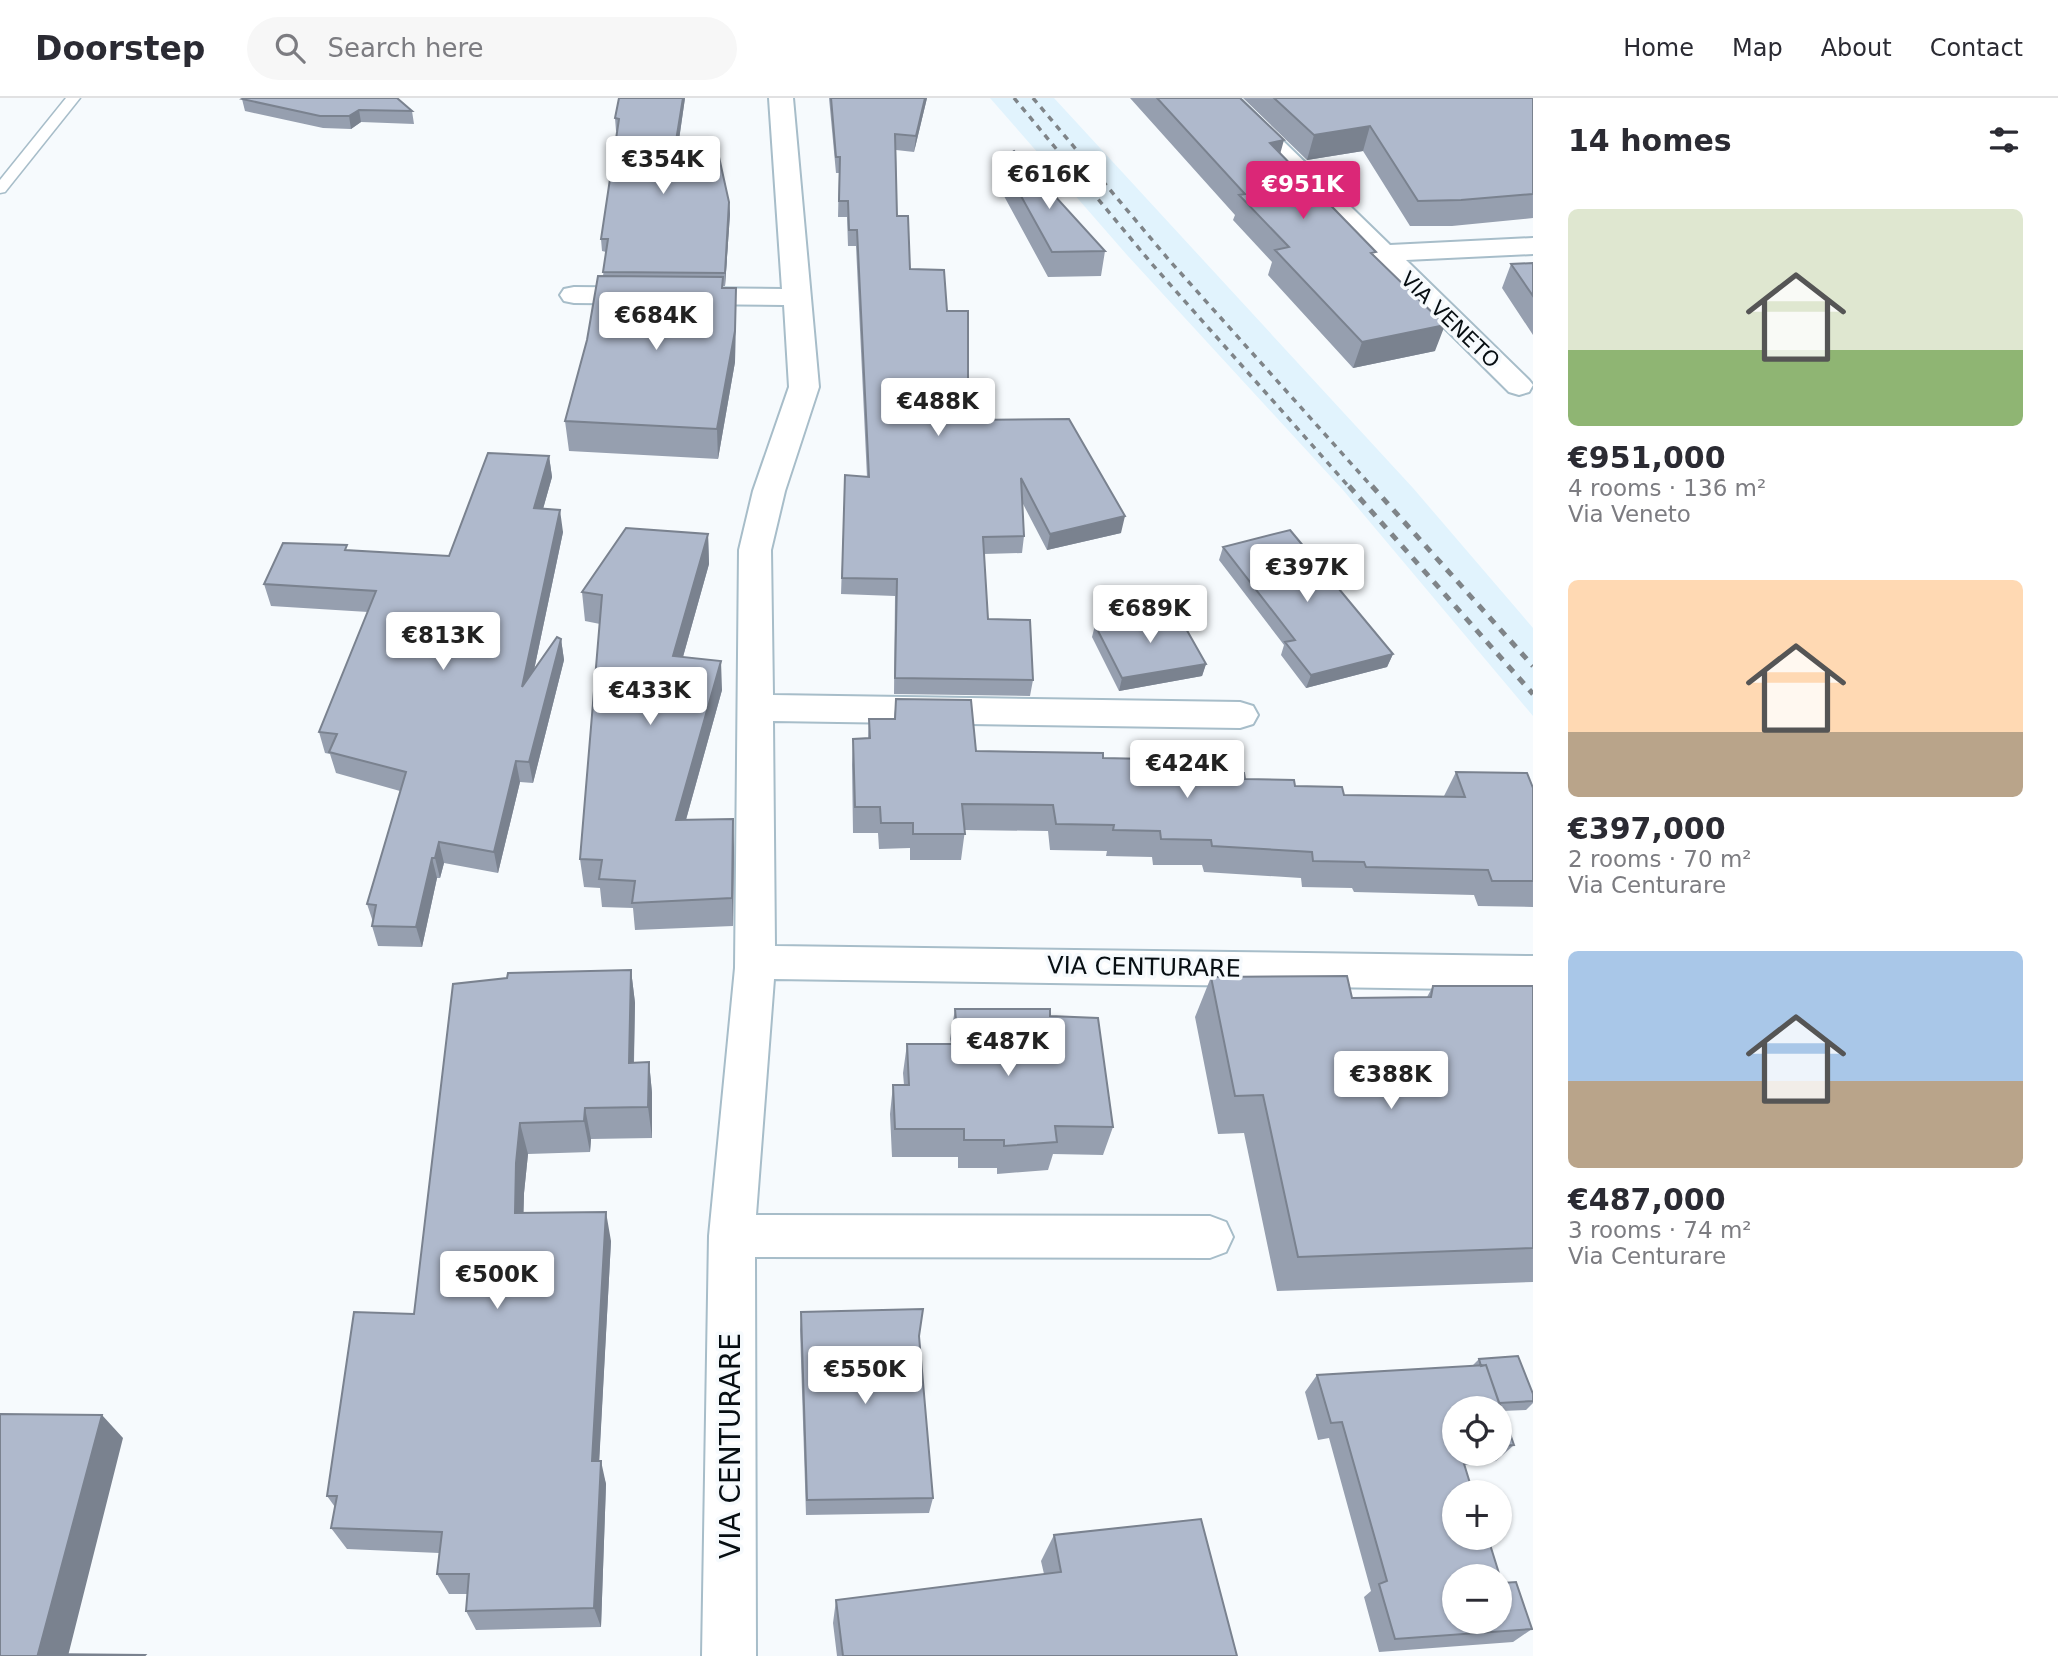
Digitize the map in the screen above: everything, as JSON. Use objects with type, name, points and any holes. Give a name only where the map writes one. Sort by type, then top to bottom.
[{"type":"street","name":"VIA CENTURARE","points":[[729,1656],[732,1236],[755,962],[755,550],[769,491],[804,387],[781,98]]},
{"type":"street","name":"VIA VENETO","points":[[1226,98],[1518,386]]},
{"type":"street","name":"VIA VENETO","points":[[1381,253],[1533,246]]},
{"type":"street","points":[[574,295],[796,297]]},
{"type":"street","points":[[755,708],[1240,715]]},
{"type":"street","name":"VIA CENTURARE","points":[[755,962],[1533,973]]},
{"type":"street","points":[[732,1236],[1210,1237]]},
{"type":"lane","points":[[0,189],[73,98]]},
{"type":"shaded area","points":[[990,98],[1054,98],[1413,488],[1533,628],[1533,716],[1343,490],[1127,255]]},
{"type":"building","points":[[397,98],[412,111],[359,110],[349,116],[320,116],[242,99]]},
{"type":"building","points":[[619,98],[683,98],[675,147],[717,148],[729,202],[725,273],[603,272],[608,239],[601,239],[619,119],[615,118]]},
{"type":"building","points":[[831,98],[925,98],[916,136],[895,134],[897,216],[908,216],[910,269],[944,270],[947,311],[968,311],[968,420],[1069,419],[1125,516],[1050,534],[1021,478],[1024,536],[983,537],[988,619],[1030,620],[1033,680],[895,678],[897,579],[842,578],[845,475],[869,477],[857,230],[849,230],[848,201],[839,201],[840,157],[836,157]]},
{"type":"building","points":[[1157,98],[1240,98],[1284,140],[1270,143],[1376,252],[1371,253],[1445,325],[1362,342],[1275,250],[1289,247],[1239,195],[1245,194]]},
{"type":"building","points":[[1274,98],[1533,98],[1533,194],[1418,201],[1370,126],[1314,135]]},
{"type":"building","points":[[1014,151],[1105,251],[1052,252],[1001,160]]},
{"type":"building","points":[[1533,263],[1533,296],[1511,264]]},
{"type":"building","points":[[598,276],[723,277],[722,288],[736,288],[735,331],[717,429],[565,421],[587,340]]},
{"type":"building","points":[[488,453],[549,456],[534,508],[560,510],[522,687],[557,637],[561,639],[529,762],[516,761],[494,852],[439,842],[435,858],[432,858],[416,927],[372,926],[376,905],[367,904],[406,772],[329,752],[337,734],[319,732],[376,591],[264,584],[283,543],[347,545],[345,550],[449,556]]},
{"type":"building","points":[[626,528],[708,534],[673,656],[721,661],[676,820],[733,819],[732,898],[632,903],[635,881],[599,879],[602,860],[580,859],[602,595],[582,592]]},
{"type":"building","points":[[1290,530],[1393,654],[1311,675],[1285,642],[1295,640],[1223,547]]},
{"type":"building","points":[[1176,611],[1206,664],[1122,678],[1095,625]]},
{"type":"building","points":[[896,699],[971,700],[976,751],[1103,753],[1103,758],[1148,759],[1149,765],[1197,765],[1198,772],[1244,773],[1245,779],[1294,780],[1295,786],[1342,787],[1344,795],[1465,797],[1456,772],[1527,773],[1533,788],[1533,881],[1492,881],[1488,870],[1366,867],[1364,862],[1313,861],[1312,852],[1212,846],[1211,840],[1161,839],[1160,831],[1113,830],[1114,825],[1056,824],[1053,805],[962,804],[965,834],[913,834],[913,823],[881,823],[880,807],[855,807],[853,739],[870,738],[869,719],[895,719]]},
{"type":"building","points":[[631,970],[629,1063],[649,1062],[648,1107],[585,1108],[584,1121],[520,1123],[516,1163],[515,1213],[606,1212],[592,1461],[601,1461],[594,1608],[466,1611],[469,1574],[437,1574],[442,1532],[331,1528],[337,1496],[327,1496],[354,1312],[414,1314],[453,984],[507,978],[508,973]]},
{"type":"building","points":[[1347,976],[1352,998],[1431,997],[1433,986],[1533,986],[1533,1248],[1298,1257],[1263,1095],[1235,1096],[1211,977]]},
{"type":"building","points":[[955,1009],[1050,1009],[1050,1016],[1098,1018],[1113,1127],[1055,1126],[1057,1142],[1004,1146],[1004,1140],[964,1140],[964,1129],[895,1129],[893,1085],[909,1085],[907,1044],[958,1044]]},
{"type":"building","points":[[923,1309],[919,1336],[933,1498],[807,1500],[801,1312]]},
{"type":"building","points":[[1518,1356],[1533,1394],[1533,1401],[1512,1402],[1512,1396],[1497,1396],[1486,1365],[1481,1366],[1479,1359]]},
{"type":"building","points":[[1486,1365],[1497,1396],[1442,1396],[1442,1466],[1465,1466],[1469,1480],[1442,1480],[1442,1550],[1492,1550],[1496,1564],[1442,1564],[1442,1634],[1464,1634],[1395,1639],[1379,1584],[1387,1581],[1342,1422],[1331,1423],[1317,1375]]},
{"type":"building","points":[[0,1414],[102,1415],[38,1654],[144,1656],[0,1656]]},
{"type":"building","points":[[1201,1519],[1237,1656],[843,1656],[836,1600],[1061,1572],[1054,1535]]},
{"type":"building","points":[[1512,1582],[1516,1582],[1532,1629],[1512,1630]]},
{"type":"railway","points":[[1014,98],[1152,264],[1350,488]]},
{"type":"railway","points":[[1033,98],[1169,260],[1373,488]]},
{"type":"railway","points":[[1349,486],[1533,694]]},
{"type":"railway","points":[[1372,486],[1533,666]]}]
